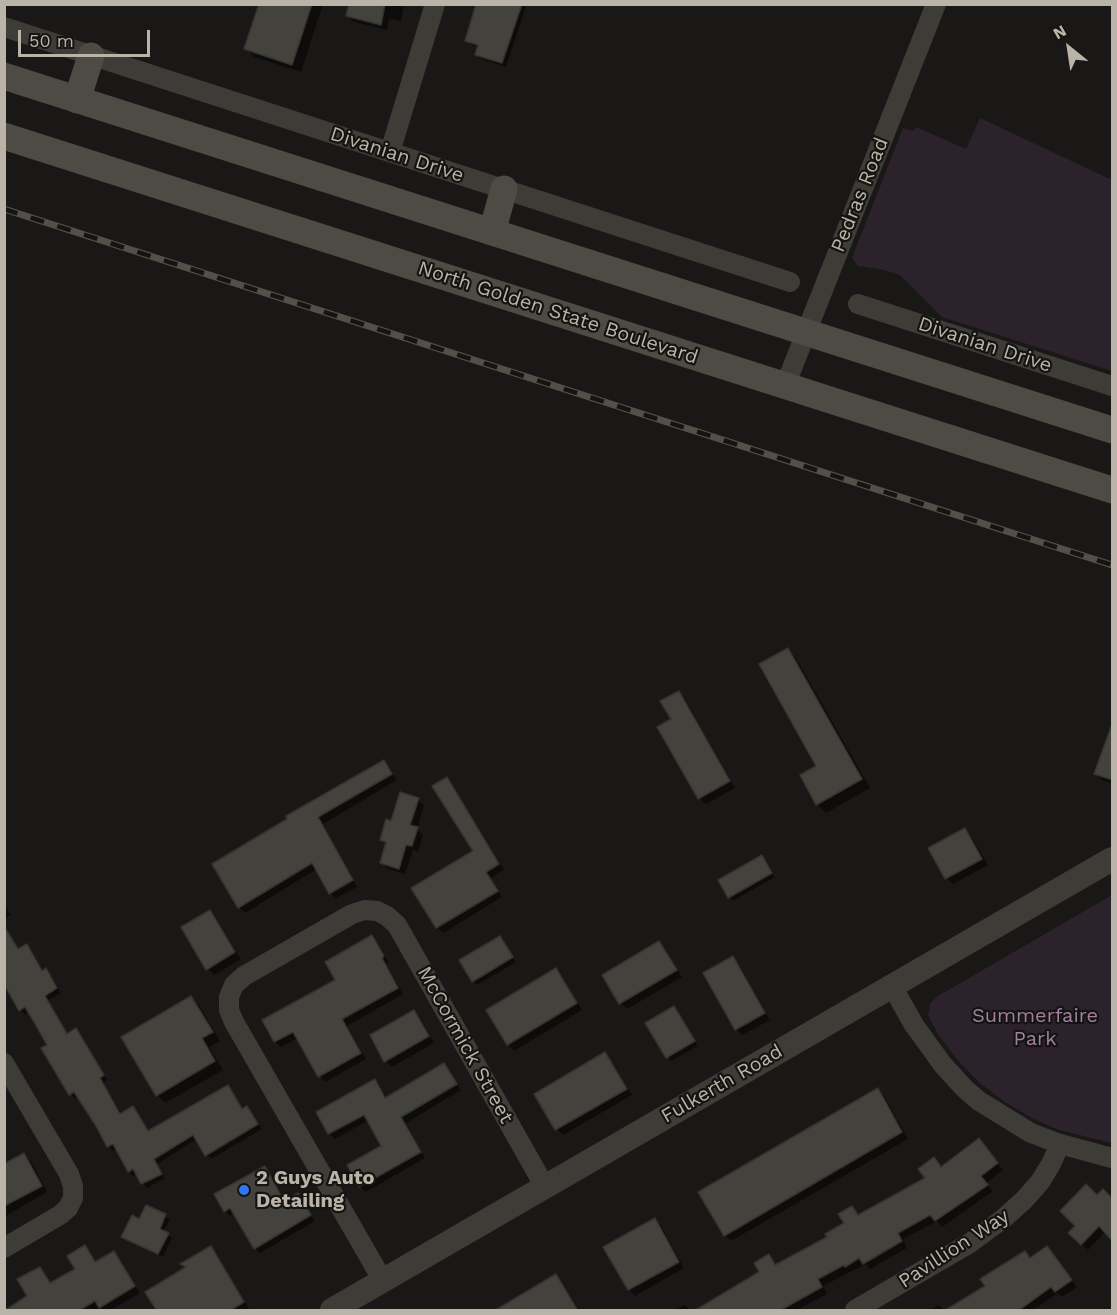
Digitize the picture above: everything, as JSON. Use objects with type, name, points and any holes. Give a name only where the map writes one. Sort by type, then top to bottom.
[{"type":"main road","points":[[77,100],[92,56]]},
{"type":"main road","points":[[4,76],[1113,430]]},
{"type":"main road","name":"North Golden State Boulevard","points":[[4,136],[1113,490]]},
{"type":"main road","points":[[492,232],[504,189]]},
{"type":"street","points":[[390,152],[435,4]]},
{"type":"street","name":"Pedras Road","points":[[785,386],[936,4]]},
{"type":"street","name":"Divanian Drive","points":[[4,27],[790,282]]},
{"type":"street","name":"Divanian Drive","points":[[858,304],[1113,386]]},
{"type":"street","name":"Fulkerth Road","points":[[332,1311],[1113,859]]},
{"type":"street","name":"McCormick Street","points":[[383,1281],[234,1022],[229,1010],[229,997],[234,985],[244,976],[352,914],[365,910],[377,911],[387,916],[397,925],[545,1187]]},
{"type":"street","points":[[892,986],[923,1038],[965,1089],[1005,1119],[1031,1133],[1060,1144],[1113,1158]]},
{"type":"street","points":[[4,1063],[69,1174],[73,1186],[73,1198],[68,1208],[4,1248]]},
{"type":"street","name":"Pavillion Way","points":[[855,1311],[970,1243],[1004,1218],[1040,1182],[1060,1144]]},
{"type":"green space","points":[[980,118],[1112,180],[1112,371],[942,317],[900,275],[858,266],[852,258],[903,128],[913,131],[916,127],[966,149]]},
{"type":"green space","name":"Summerfaire Park","points":[[1112,895],[1112,1143],[1059,1130],[1005,1102],[981,1084],[960,1063],[939,1036],[928,1015],[930,1004],[938,996]]},
{"type":"building","points":[[259,4],[312,4],[292,65],[244,49]]},
{"type":"building","points":[[349,4],[385,4],[381,25],[346,16]]},
{"type":"building","points":[[476,4],[522,4],[502,63],[475,55],[478,45],[465,41]]},
{"type":"building","points":[[788,648],[862,779],[816,805],[800,775],[816,766],[759,664]]},
{"type":"building","points":[[679,691],[730,781],[698,799],[657,727],[671,719],[660,701]]},
{"type":"building","points":[[1111,727],[1113,727],[1113,780],[1094,774]]},
{"type":"building","points":[[384,760],[392,774],[318,817],[353,880],[329,894],[312,863],[238,908],[212,864],[287,819],[286,816]]},
{"type":"building","points":[[447,777],[499,864],[486,872],[498,891],[436,928],[411,888],[473,851],[432,786]]},
{"type":"building","points":[[400,792],[419,798],[410,825],[418,827],[412,846],[406,845],[399,869],[380,863],[386,842],[380,840],[386,819],[391,821]]},
{"type":"building","points":[[965,828],[982,859],[945,879],[928,848]]},
{"type":"building","points":[[762,855],[772,873],[728,898],[718,880]]},
{"type":"building","points":[[210,910],[235,952],[206,970],[181,927]]},
{"type":"building","points":[[4,926],[18,949],[27,944],[42,971],[46,968],[57,988],[45,996],[67,1034],[76,1028],[104,1075],[100,1078],[120,1114],[133,1106],[148,1131],[228,1085],[242,1109],[247,1106],[258,1124],[205,1156],[193,1135],[154,1159],[162,1174],[141,1184],[133,1169],[128,1172],[113,1144],[107,1147],[74,1092],[69,1095],[41,1048],[47,1045],[34,1022],[25,1007],[19,1011],[5,986]]},
{"type":"building","points":[[372,935],[398,988],[342,1019],[361,1053],[318,1077],[293,1032],[274,1042],[262,1020],[335,980],[325,962]]},
{"type":"building","points":[[500,936],[513,957],[472,982],[459,960]]},
{"type":"building","points":[[659,941],[677,970],[619,1004],[602,975]]},
{"type":"building","points":[[733,956],[765,1013],[735,1030],[703,973]]},
{"type":"building","points":[[556,968],[577,1003],[507,1045],[486,1010]]},
{"type":"building","points":[[191,996],[213,1032],[202,1038],[215,1061],[156,1096],[121,1037]]},
{"type":"building","points":[[674,1006],[695,1041],[666,1058],[645,1023]]},
{"type":"building","points":[[414,1010],[429,1036],[384,1062],[370,1035]]},
{"type":"building","points":[[605,1052],[627,1089],[555,1130],[534,1094]]},
{"type":"building","points":[[444,1063],[457,1084],[401,1117],[421,1152],[359,1187],[347,1165],[381,1146],[364,1115],[328,1134],[316,1112],[375,1079],[385,1098]]},
{"type":"building","points":[[878,1088],[902,1132],[724,1236],[698,1192]]},
{"type":"building","points":[[979,1138],[998,1163],[981,1176],[988,1185],[935,1221],[930,1215],[898,1233],[902,1241],[863,1264],[859,1258],[818,1279],[822,1287],[779,1311],[694,1311],[759,1272],[754,1263],[769,1254],[775,1265],[827,1237],[825,1234],[844,1223],[838,1214],[852,1206],[858,1215],[925,1178],[918,1169],[934,1157],[941,1167]]},
{"type":"building","points":[[24,1153],[42,1186],[4,1206],[4,1164]]},
{"type":"building","points":[[265,1166],[284,1201],[298,1193],[311,1215],[254,1249],[230,1208],[224,1212],[214,1194]]},
{"type":"building","points":[[1086,1184],[1097,1195],[1103,1189],[1113,1199],[1113,1242],[1099,1226],[1081,1245],[1068,1233],[1075,1226],[1060,1211]]},
{"type":"building","points":[[146,1205],[166,1214],[160,1229],[169,1233],[158,1254],[121,1237],[132,1215],[139,1219]]},
{"type":"building","points":[[655,1218],[679,1262],[628,1290],[603,1247]]},
{"type":"building","points":[[85,1245],[95,1262],[114,1251],[135,1286],[99,1308],[95,1301],[78,1311],[4,1311],[27,1296],[17,1279],[40,1267],[50,1283],[75,1269],[67,1256]]},
{"type":"building","points":[[211,1246],[244,1302],[229,1311],[157,1311],[145,1292],[186,1267],[180,1264]]},
{"type":"building","points":[[1047,1246],[1072,1280],[1055,1292],[1051,1287],[1018,1311],[944,1311],[985,1286],[980,1279],[1025,1251],[1030,1258]]},
{"type":"building","points":[[556,1274],[578,1311],[494,1311]]},
{"type":"railway","points":[[4,209],[1112,565]]},
{"type":"place","name":"2 Guys Auto Detailing","points":[[244,1190]]}]
